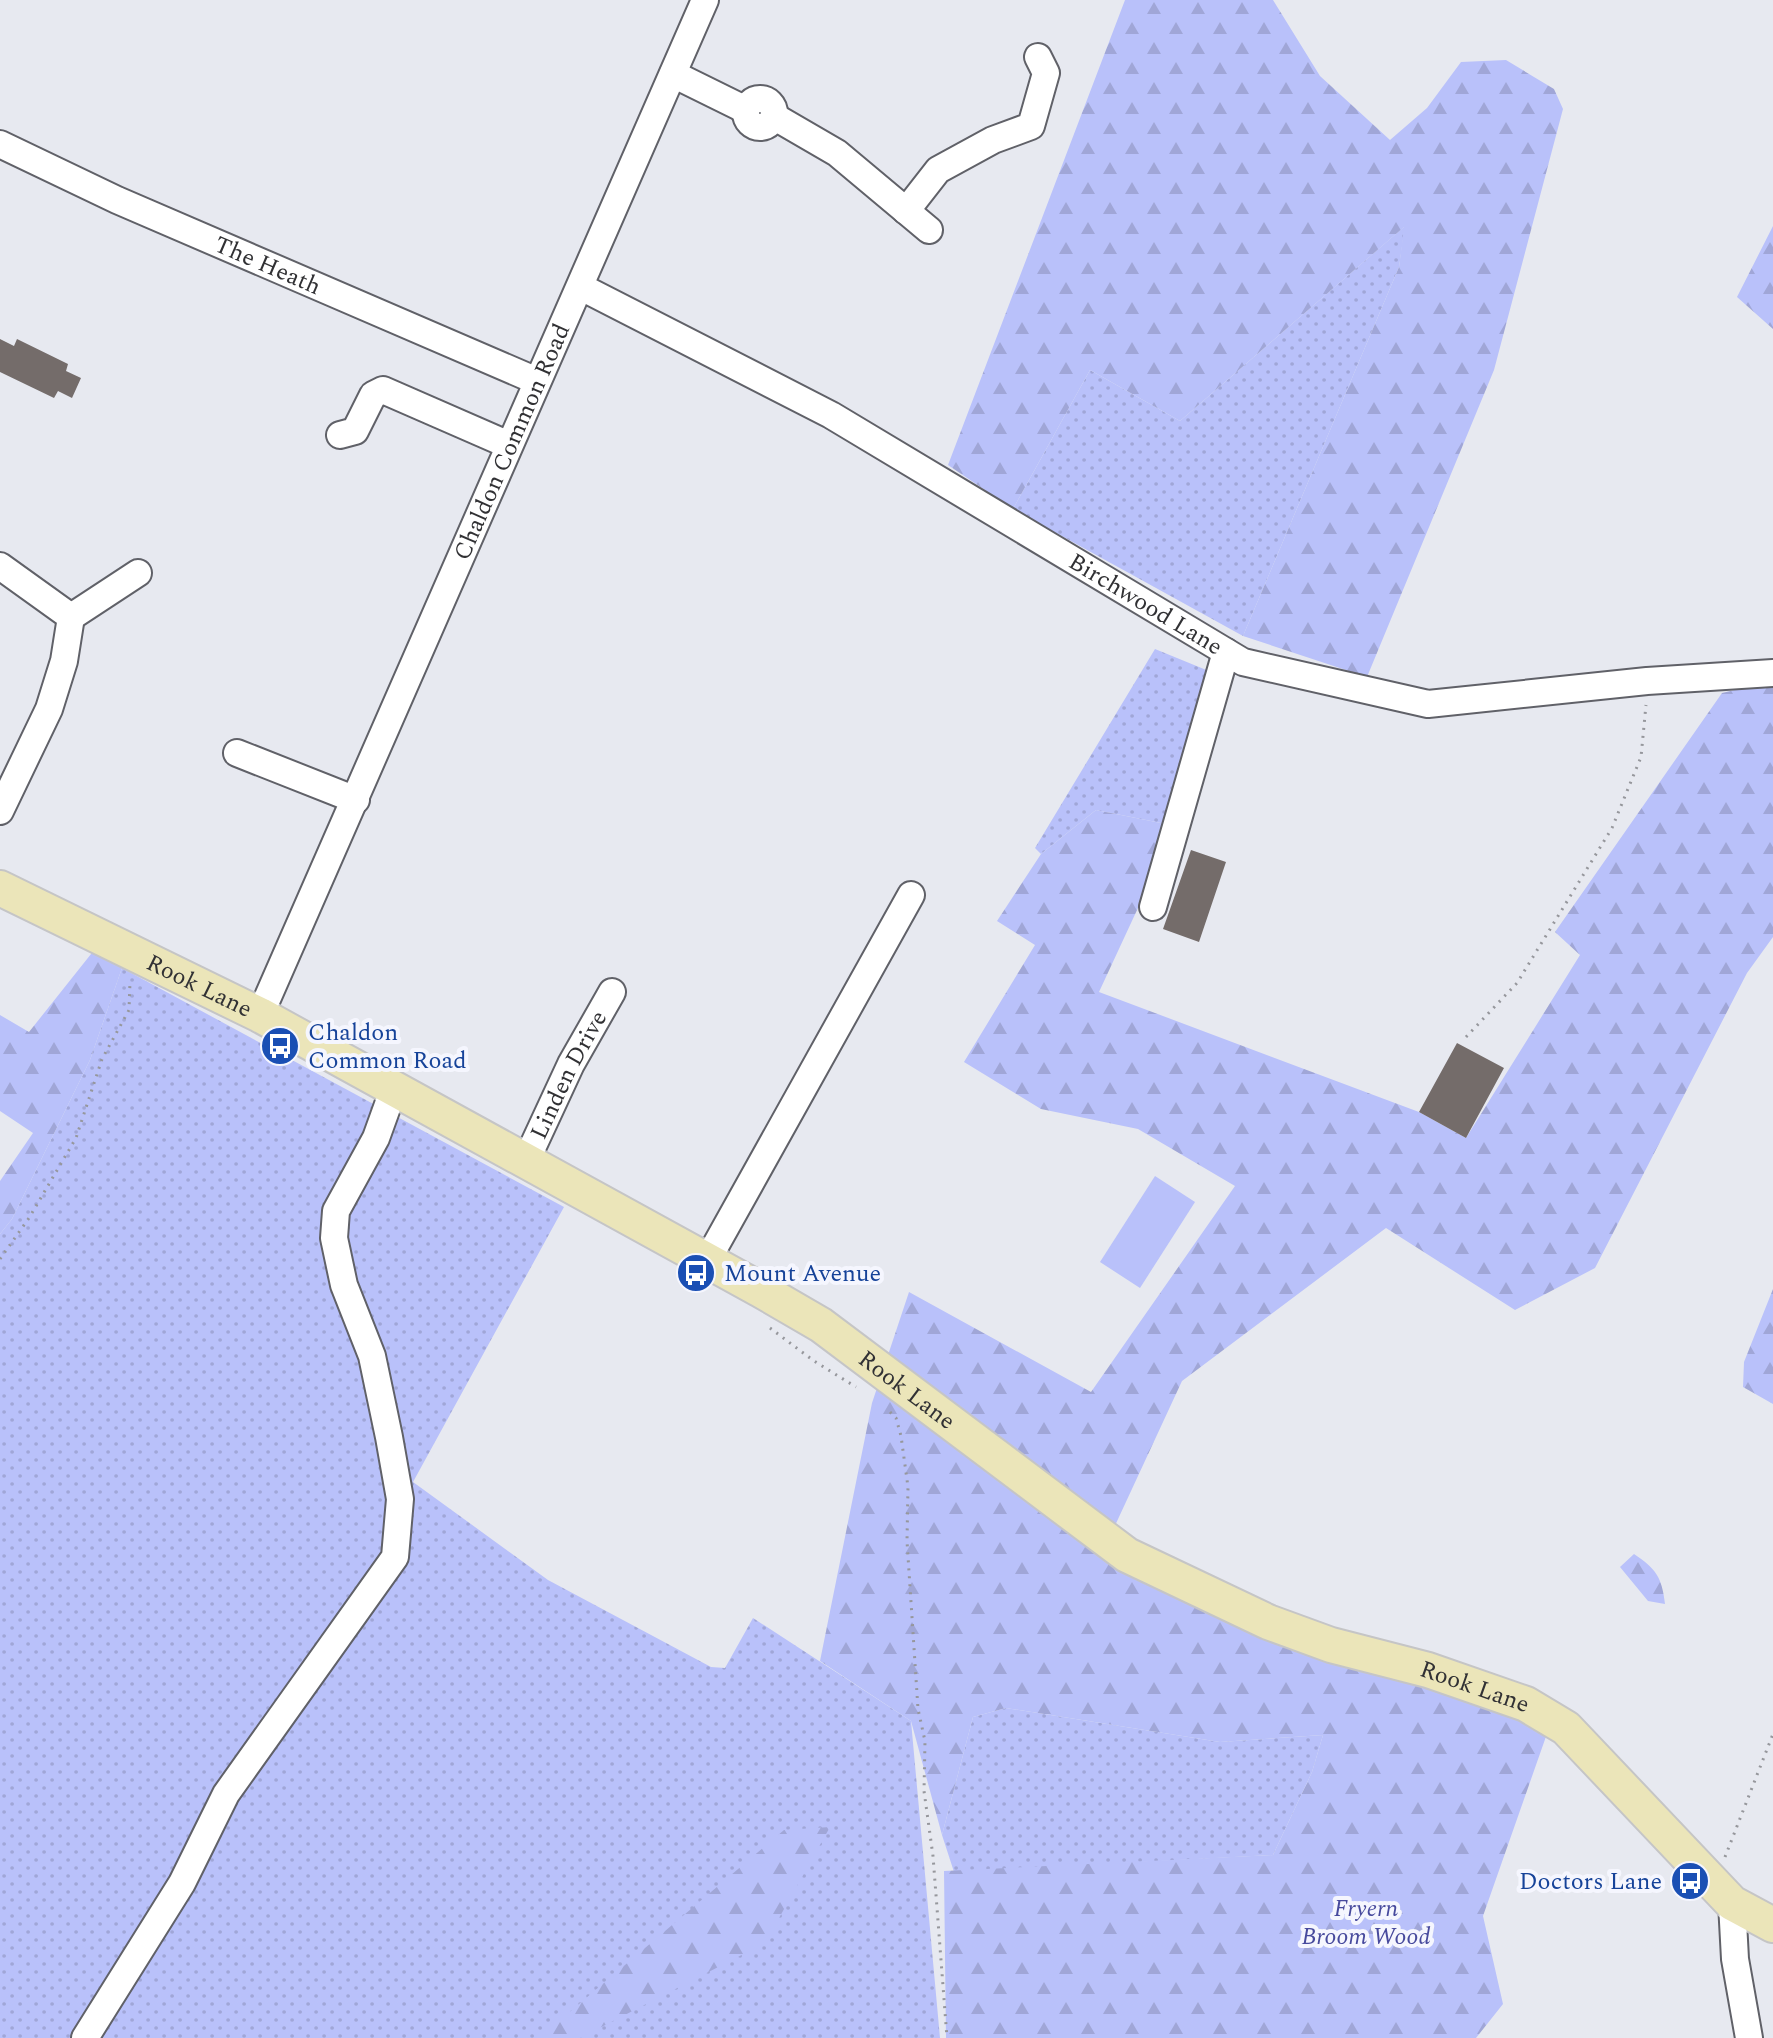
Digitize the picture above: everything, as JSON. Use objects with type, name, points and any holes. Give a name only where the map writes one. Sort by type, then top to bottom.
[{"type":"main road","name":"Rook Lane","points":[[0,888],[260,1015],[708,1259],[821,1325],[1127,1555],[1268,1622],[1331,1645],[1428,1670],[1526,1704],[1566,1728],[1732,1903],[1773,1925]]},
{"type":"street","name":"Chaldon Common Road","points":[[260,1015],[705,0]]},
{"type":"street","points":[[906,211],[938,170],[993,140],[1031,126],[1046,73],[1038,57]]},
{"type":"street","points":[[673,74],[746,110],[746,118],[755,127],[768,126],[775,117],[837,153],[929,230]]},
{"type":"street","name":"The Heath","points":[[0,144],[117,200],[537,381]]},
{"type":"street","name":"Birchwood Lane","points":[[581,287],[831,415],[1243,662],[1428,704],[1647,681],[1773,673]]},
{"type":"street","points":[[340,435],[355,431],[373,395],[383,390],[509,445]]},
{"type":"street","points":[[0,566],[71,617]]},
{"type":"street","points":[[0,811],[49,709],[64,661],[71,617],[138,573]]},
{"type":"street","points":[[1153,907],[1226,652]]},
{"type":"street","points":[[237,753],[356,800]]},
{"type":"street","points":[[708,1259],[911,895]]},
{"type":"street","name":"Linden Drive","points":[[526,1161],[571,1064],[612,992]]},
{"type":"street","points":[[85,2038],[182,1883],[226,1794],[395,1557],[400,1499],[389,1437],[372,1356],[344,1285],[334,1238],[336,1211],[376,1138],[394,1088]]},
{"type":"street","points":[[1732,1903],[1735,1959],[1749,2038]]},
{"type":"path","points":[[1466,1037],[1517,983],[1612,828],[1641,757],[1647,681]]},
{"type":"path","points":[[0,1259],[29,1218],[76,1138],[102,1059],[129,1010],[130,976],[140,957]]},
{"type":"path","points":[[766,1325],[814,1361],[864,1392]]},
{"type":"path","points":[[886,1409],[896,1418],[908,1487],[907,1541],[918,1709],[925,1741],[924,1791],[933,1856],[947,2038]]},
{"type":"path","points":[[1723,1861],[1773,1734]]},
{"type":"green space","points":[[1125,0],[1273,0],[1320,76],[1390,140],[1427,108],[1461,62],[1506,60],[1554,89],[1563,109],[1494,370],[1367,677],[1243,636],[1399,267],[1404,227],[1180,421],[1090,370],[1013,509],[948,465]]},
{"type":"green space","points":[[1405,226],[1399,267],[1243,636],[1013,509],[1090,370],[1180,421]]},
{"type":"green space","points":[[1773,226],[1773,329],[1737,297]]},
{"type":"green space","points":[[1155,649],[1221,676],[1176,826],[1096,810],[1041,854],[1035,848]]},
{"type":"green space","name":"Fryern Broom Wood","points":[[1773,681],[1773,937],[1747,973],[1595,1268],[1515,1310],[1386,1228],[1182,1381],[1100,1558],[1549,1728],[1483,1916],[1503,2004],[1476,2038],[946,2038],[944,1871],[1273,1855],[1312,1772],[1323,1735],[1220,1742],[1006,1708],[973,1717],[942,1835],[911,1721],[820,1661],[872,1403],[909,1292],[1091,1392],[1235,1186],[1138,1129],[1041,1109],[964,1062],[1035,945],[997,921],[1041,854],[1096,810],[1176,826],[1099,992],[1419,1112],[1466,1138],[1580,955],[1555,932],[1722,693]]},
{"type":"green space","points":[[95,949],[122,968],[90,1060],[12,1219],[0,1234],[0,1181],[33,1133],[0,1111],[0,1015],[29,1032]]},
{"type":"green space","points":[[122,968],[564,1207],[413,1482],[548,1580],[711,1667],[725,1668],[753,1618],[911,1721],[940,2038],[0,2038],[0,1234],[12,1219],[90,1060]]},
{"type":"green space","points":[[1155,1176],[1195,1202],[1140,1288],[1100,1262]]},
{"type":"green space","points":[[1773,1289],[1773,1404],[1743,1387],[1744,1362]]},
{"type":"green space","points":[[1634,1554],[1657,1574],[1665,1604],[1648,1601],[1620,1567]]},
{"type":"green space","points":[[1006,1708],[1220,1742],[1323,1735],[1312,1772],[1273,1855],[954,1872],[942,1835],[973,1717]]},
{"type":"green space","points":[[830,1827],[765,1943],[580,2038],[539,2038],[784,1830]]},
{"type":"building","points":[[0,339],[14,346],[17,339],[68,364],[66,371],[81,378],[72,398],[58,391],[54,398],[0,372]]},
{"type":"building","points":[[1191,850],[1226,862],[1199,942],[1163,929]]},
{"type":"building","points":[[1457,1043],[1504,1068],[1466,1138],[1419,1112]]},
{"type":"place","name":"Chaldon Common Road","points":[[280,1046]]},
{"type":"place","name":"Mount Avenue","points":[[696,1273]]},
{"type":"place","name":"Doctors Lane","points":[[1690,1881]]}]
